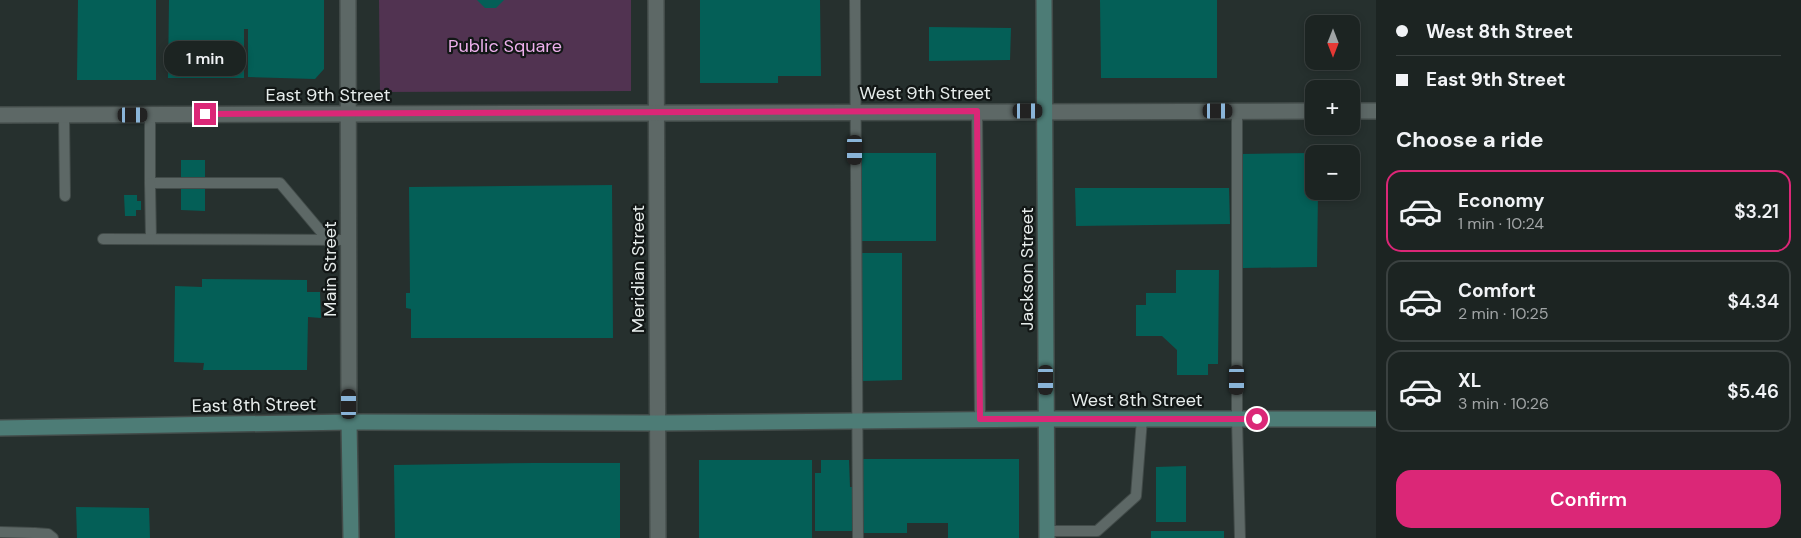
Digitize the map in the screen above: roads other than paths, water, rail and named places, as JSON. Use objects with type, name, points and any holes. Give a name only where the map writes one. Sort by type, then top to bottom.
[{"type":"main road","name":"Jackson Street","points":[[1044,0],[1047,534]]},
{"type":"main road","name":"West 8th Street","points":[[658,423],[980,419],[1376,419]]},
{"type":"main road","name":"East 8th Street","points":[[0,428],[349,422],[658,423]]},
{"type":"main road","name":"Main Street","points":[[349,422],[351,538]]},
{"type":"street","name":"Main Street","points":[[348,0],[349,422]]},
{"type":"street","name":"Meridian Street","points":[[656,0],[658,538]]},
{"type":"street","name":"West 9th Street","points":[[656,112],[1305,111]]},
{"type":"street","points":[[1360,111],[1376,111]]},
{"type":"street","name":"East 9th Street","points":[[0,115],[656,112]]},
{"type":"lane","points":[[854,0],[858,538]]},
{"type":"lane","points":[[977,111],[980,419]]},
{"type":"lane","points":[[1237,111],[1237,419],[1240,538]]},
{"type":"lane","points":[[64,115],[65,196]]},
{"type":"lane","points":[[150,115],[151,239]]},
{"type":"lane","points":[[150,184],[280,184],[328,240]]},
{"type":"lane","points":[[103,239],[348,240]]},
{"type":"lane","points":[[1047,534],[1097,534],[1136,496],[1142,419]]},
{"type":"lane","points":[[0,532],[34,536],[48,534],[53,538]]},
{"type":"park label","name":"Public Square","points":[[505,46]]}]
